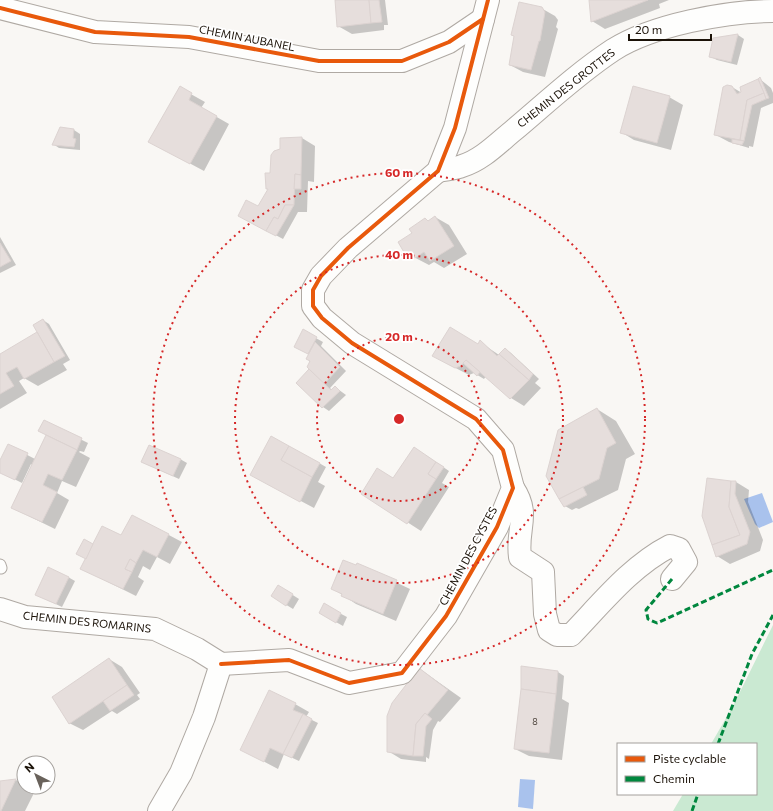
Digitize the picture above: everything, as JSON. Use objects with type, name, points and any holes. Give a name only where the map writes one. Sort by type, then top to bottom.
[{"type":"street","name":"CHEMIN AUBANEL","points":[[0,8],[95,32],[189,37],[319,61],[402,61],[449,42],[485,10]]},
{"type":"street","points":[[485,10],[455,128],[438,171],[348,248],[321,276],[313,290],[313,306],[322,318],[352,343],[476,419],[503,450],[513,488],[521,500],[522,519],[518,543],[520,556],[543,572],[545,614],[549,630],[558,635],[571,635],[619,585],[656,553],[670,546],[679,549],[686,562],[672,579]]},
{"type":"street","name":"CHEMIN DES GROTTES","points":[[438,171],[462,166],[481,158],[573,81],[613,50],[640,36],[690,22],[734,14],[773,11]]},
{"type":"street","name":"CHEMIN DES CYSTES","points":[[221,664],[289,660],[349,683],[402,673],[446,616],[497,527],[513,488]]},
{"type":"street","name":"CHEMIN DES ROMARINS","points":[[0,608],[25,617],[155,629],[197,649],[221,664]]},
{"type":"street","points":[[159,811],[181,773],[204,717],[221,664]]},
{"type":"green space","points":[[773,625],[773,811],[673,811],[682,795],[757,795],[757,743],[712,743],[733,706]]},
{"type":"water","points":[[762,493],[773,522],[759,528],[755,524],[744,499]]},
{"type":"water","points":[[520,779],[535,780],[533,809],[518,807]]},
{"type":"building","points":[[335,0],[369,0],[371,23],[337,27]]},
{"type":"building","points":[[369,0],[379,0],[382,22],[371,23]]},
{"type":"building","points":[[589,0],[648,0],[591,22]]},
{"type":"building","points":[[519,2],[542,7],[545,12],[540,41],[531,70],[509,65],[514,36],[511,35]]},
{"type":"building","points":[[738,34],[731,62],[709,57],[713,38]]},
{"type":"building","points":[[760,77],[769,98],[766,99],[758,79]]},
{"type":"building","points":[[758,79],[764,93],[747,100],[740,140],[714,135],[723,87],[727,85],[732,86],[737,94],[741,92],[740,87]]},
{"type":"building","points":[[180,86],[192,93],[189,100],[217,116],[190,164],[148,142]]},
{"type":"building","points":[[633,86],[670,96],[657,143],[620,133]]},
{"type":"building","points":[[764,93],[766,99],[752,105],[744,141],[740,140],[747,100]]},
{"type":"building","points":[[60,127],[74,129],[73,138],[76,139],[74,147],[52,145]]},
{"type":"building","points":[[302,137],[301,175],[295,174],[294,205],[285,205],[278,219],[274,217],[266,231],[238,216],[246,200],[258,206],[268,189],[266,189],[265,173],[270,173],[271,155],[274,151],[280,149],[280,138]]},
{"type":"building","points":[[732,139],[744,141],[742,145],[732,143]]},
{"type":"building","points":[[295,174],[301,175],[301,189],[294,189]]},
{"type":"building","points":[[285,205],[294,205],[276,236],[266,231],[274,217],[278,219]]},
{"type":"building","points":[[435,216],[454,246],[430,261],[424,252],[415,258],[405,254],[398,242],[412,233],[409,229],[425,218],[428,221]]},
{"type":"building","points":[[0,243],[11,261],[0,267]]},
{"type":"building","points":[[43,319],[65,356],[54,362],[33,325]]},
{"type":"building","points":[[450,327],[478,344],[480,340],[497,356],[499,354],[529,380],[510,399],[466,360],[461,366],[455,368],[432,356]]},
{"type":"building","points":[[303,329],[317,337],[308,354],[294,347]]},
{"type":"building","points":[[37,332],[54,362],[24,379],[17,367],[6,373],[14,386],[0,394],[0,354]]},
{"type":"building","points":[[315,342],[340,367],[324,384],[307,367],[310,361],[306,359]]},
{"type":"building","points":[[505,348],[533,374],[529,380],[499,354]]},
{"type":"building","points":[[466,360],[480,372],[477,376],[463,363]]},
{"type":"building","points":[[309,369],[331,390],[335,386],[340,391],[322,408],[296,383]]},
{"type":"building","points":[[597,408],[616,443],[607,448],[599,479],[559,499],[546,476],[558,430]]},
{"type":"building","points":[[44,420],[82,438],[77,450],[38,431]]},
{"type":"building","points":[[46,435],[77,450],[62,480],[48,474],[43,485],[57,492],[42,522],[11,508]]},
{"type":"building","points":[[271,436],[289,446],[281,460],[312,477],[300,502],[250,475]]},
{"type":"building","points":[[8,444],[28,453],[15,480],[0,473],[0,460]]},
{"type":"building","points":[[149,445],[181,459],[173,476],[141,462]]},
{"type":"building","points":[[289,446],[320,463],[312,477],[281,460]]},
{"type":"building","points":[[414,447],[436,462],[428,474],[436,479],[407,524],[361,494],[377,468],[393,478]]},
{"type":"building","points":[[436,462],[444,467],[436,479],[428,474]]},
{"type":"building","points":[[707,478],[731,481],[729,507],[740,535],[712,545],[702,516]]},
{"type":"building","points":[[731,481],[736,481],[735,494],[750,532],[747,544],[716,557],[712,545],[740,535],[729,507]]},
{"type":"building","points":[[583,487],[587,495],[564,507],[559,499]]},
{"type":"building","points":[[132,515],[169,534],[157,557],[143,550],[136,563],[130,559],[125,569],[132,572],[123,589],[80,569],[102,526],[121,535]]},
{"type":"building","points":[[84,539],[93,544],[86,559],[76,554]]},
{"type":"building","points":[[130,559],[136,563],[132,572],[125,569]]},
{"type":"building","points":[[343,560],[356,565],[357,563],[397,580],[383,614],[341,596],[342,594],[331,589]]},
{"type":"building","points":[[48,567],[69,577],[56,604],[35,595]]},
{"type":"building","points":[[278,585],[293,594],[286,606],[271,596]]},
{"type":"building","points":[[324,603],[341,613],[336,623],[319,613]]},
{"type":"building","points":[[109,658],[127,685],[69,724],[52,697]]},
{"type":"building","points":[[521,666],[558,671],[556,694],[521,689]]},
{"type":"building","points":[[419,668],[448,690],[427,715],[425,713],[416,724],[413,756],[387,752],[387,716],[392,703]]},
{"type":"building","points":[[127,685],[134,695],[110,711],[103,701]]},
{"type":"building","points":[[521,689],[556,694],[549,753],[514,749]]},
{"type":"building","points":[[269,690],[296,703],[293,710],[303,714],[283,754],[270,748],[264,762],[240,750]]},
{"type":"building","points":[[425,713],[432,719],[426,726],[423,756],[413,756],[416,724]]},
{"type":"building","points":[[303,714],[312,719],[292,758],[283,754]]},
{"type":"building","points":[[16,779],[1,811],[0,811],[0,781]]},
{"type":"marked path","points":[[672,579],[646,610],[648,619],[657,623],[773,570]]},
{"type":"marked path","points":[[718,743],[752,654],[773,615]]},
{"type":"marked path","points":[[692,811],[698,795]]},
{"type":"cycle path","points":[[221,664],[289,660],[349,683],[402,673],[446,616],[497,527],[513,488],[503,450],[476,419],[352,343],[322,318],[313,306],[313,290],[321,276],[348,248],[438,171],[455,128],[488,0]]},
{"type":"cycle path","points":[[0,8],[95,32],[189,37],[319,61],[402,61],[449,42],[483,19]]}]
